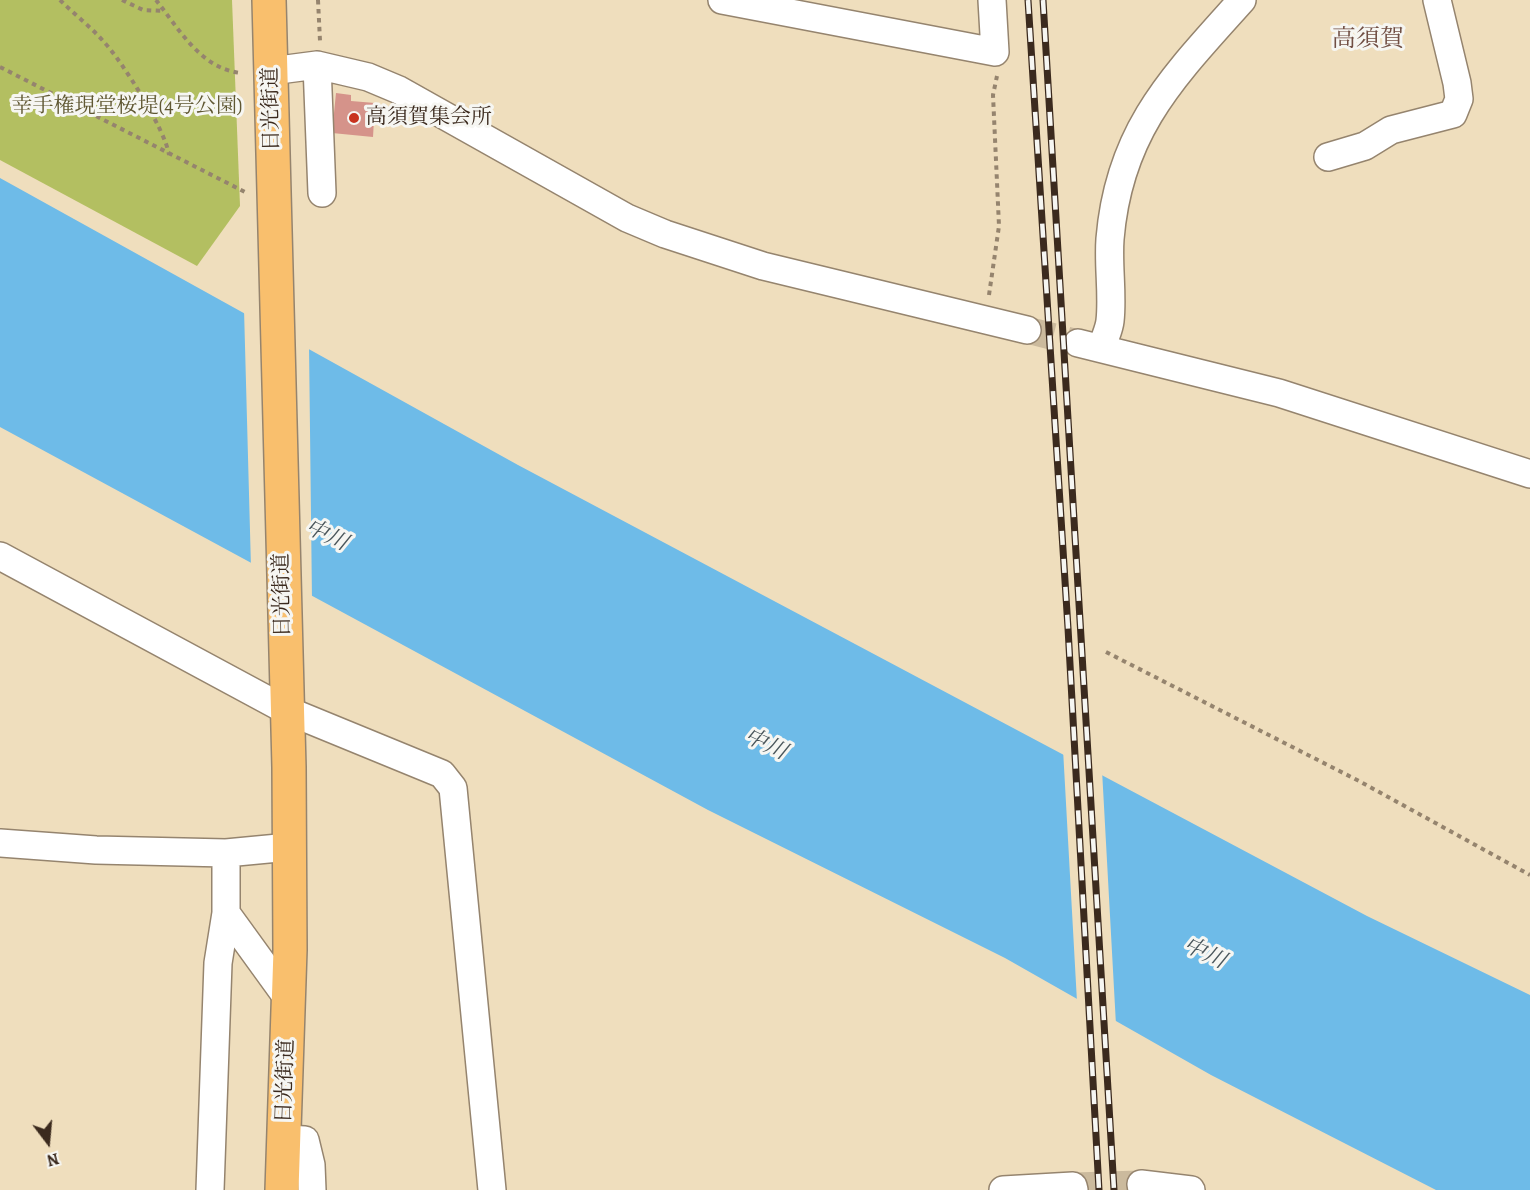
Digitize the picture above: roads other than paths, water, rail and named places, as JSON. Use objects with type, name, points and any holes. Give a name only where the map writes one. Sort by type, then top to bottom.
[{"type":"highway","name":"日光街道","points":[[269,0],[257,72],[275,222],[286,710],[289,1000],[282,1190]]},
{"type":"street","points":[[722,0],[995,52],[992,0]]},
{"type":"street","points":[[1242,0],[1166,87],[1147,116],[1126,161],[1116,194],[1112,228],[1110,321],[1090,345],[1279,393],[1530,474]]},
{"type":"street","points":[[1328,158],[1365,146],[1391,130],[1453,114],[1459,99],[1457,82],[1437,0]]},
{"type":"street","points":[[257,72],[318,56],[399,90],[627,218],[665,234],[763,266],[1027,330]]},
{"type":"street","points":[[318,56],[322,193]]},
{"type":"street","points":[[0,556],[286,710],[442,774],[453,788],[492,1190]]},
{"type":"street","points":[[0,843],[96,850],[226,853],[289,847]]},
{"type":"street","points":[[210,1190],[218,963],[226,913],[226,853]]},
{"type":"street","points":[[226,913],[289,1000]]},
{"type":"street","points":[[285,1139],[305,1140],[311,1165],[312,1190]]},
{"type":"street","points":[[1142,1190],[1141,1184],[1191,1190]]},
{"type":"street","points":[[1003,1190],[1073,1186],[1074,1190]]},
{"type":"water","name":"中川","points":[[0,178],[518,465],[1367,916],[1530,995],[1530,1190],[1436,1190],[1211,1075],[1005,958],[708,810],[0,427]]},
{"type":"tunnel","points":[[1027,330],[1078,343]]},
{"type":"tunnel","points":[[1073,1186],[1141,1184]]},
{"type":"railway","points":[[1028,0],[1068,628],[1099,1190]]},
{"type":"railway","points":[[1043,0],[1114,1190]]},
{"type":"place","name":"高須賀集会所","points":[[354,118]]},
{"type":"district","name":"高須賀","points":[[1368,40]]},
{"type":"park label","name":"幸手権現堂桜堤(4号公園)","points":[[127,107]]}]
